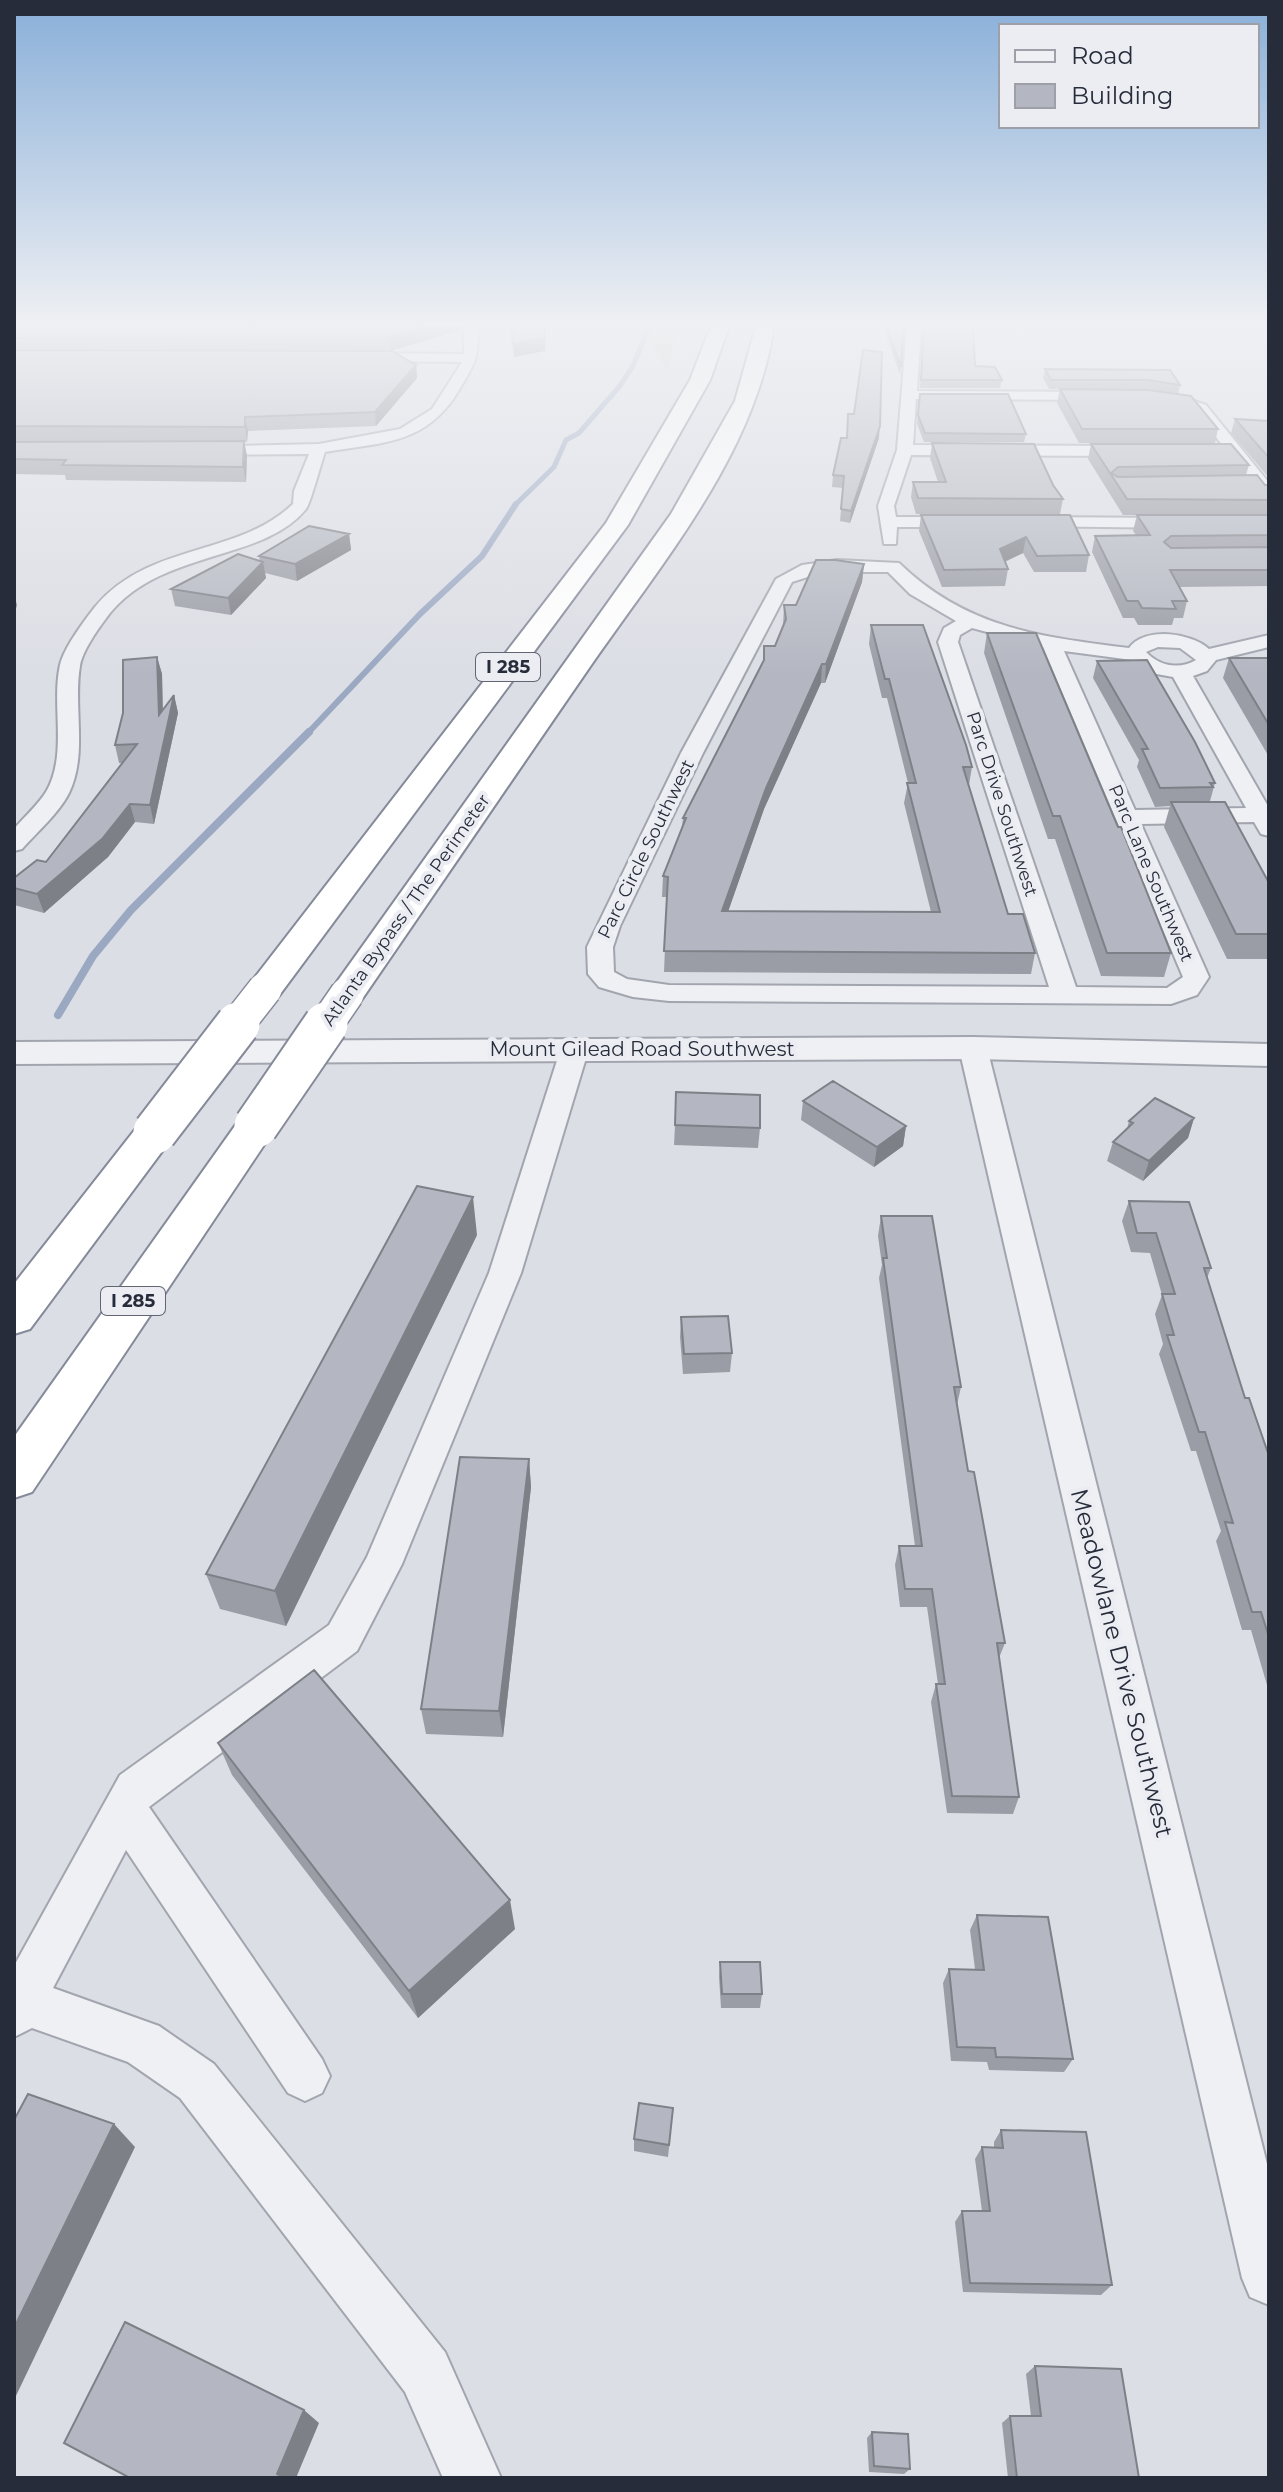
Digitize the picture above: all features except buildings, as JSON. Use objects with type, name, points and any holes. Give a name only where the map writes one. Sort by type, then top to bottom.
[{"type":"highway","name":"I 285","points":[[14,1317],[616,525],[664,442]]},
{"type":"highway","name":"Atlanta Bypass / The Perimeter","points":[[14,1477],[682,515],[725,442]]},
{"type":"street","points":[[186,450],[319,449],[364,442]]},
{"type":"street","points":[[906,442],[886,506],[893,567],[907,583],[953,614],[1051,644],[1137,655],[1161,669],[1180,671],[1203,666],[1206,656]]},
{"type":"street","points":[[1221,442],[1269,494]]},
{"type":"street","points":[[14,844],[58,792],[67,757],[70,663],[101,612],[119,593],[152,570],[267,531],[291,515],[301,505],[302,491],[319,449]]},
{"type":"street","points":[[905,450],[1140,451]]},
{"type":"street","points":[[888,522],[983,522]]},
{"type":"street","points":[[1015,522],[1190,523]]},
{"type":"street","name":"Parc Circle Southwest","points":[[893,567],[821,568],[795,571],[785,579],[692,753],[607,926],[597,952],[596,966],[604,979],[619,986],[669,993],[1066,997]]},
{"type":"street","name":"Parc Drive Southwest","points":[[971,621],[951,632],[948,642],[1066,997]]},
{"type":"street","points":[[1137,655],[1143,644],[1164,641],[1184,643],[1206,656],[1269,641]]},
{"type":"street","name":"Parc Lane Southwest","points":[[1051,644],[1196,977],[1188,989],[1171,996],[1066,997]]},
{"type":"street","points":[[1180,671],[1266,820]]},
{"type":"street","points":[[1127,817],[1266,820]]},
{"type":"street","points":[[472,2478],[425,2372],[197,2081],[142,2043],[18,2007],[135,1790],[343,1638],[383,1564],[505,1273],[575,1048]]},
{"type":"street","name":"Mount Gilead Road Southwest","points":[[14,1053],[973,1048],[1269,1055]]},
{"type":"street","name":"Meadowlane Drive Southwest","points":[[973,1048],[1269,2278]]},
{"type":"street","points":[[125,1809],[305,2076]]},
{"type":"waterway","points":[[516,504],[554,467],[565,442]]},
{"type":"waterway","points":[[307,734],[420,614],[482,556],[516,504]]},
{"type":"waterway","points":[[58,1015],[93,956],[131,910],[307,734]]}]
